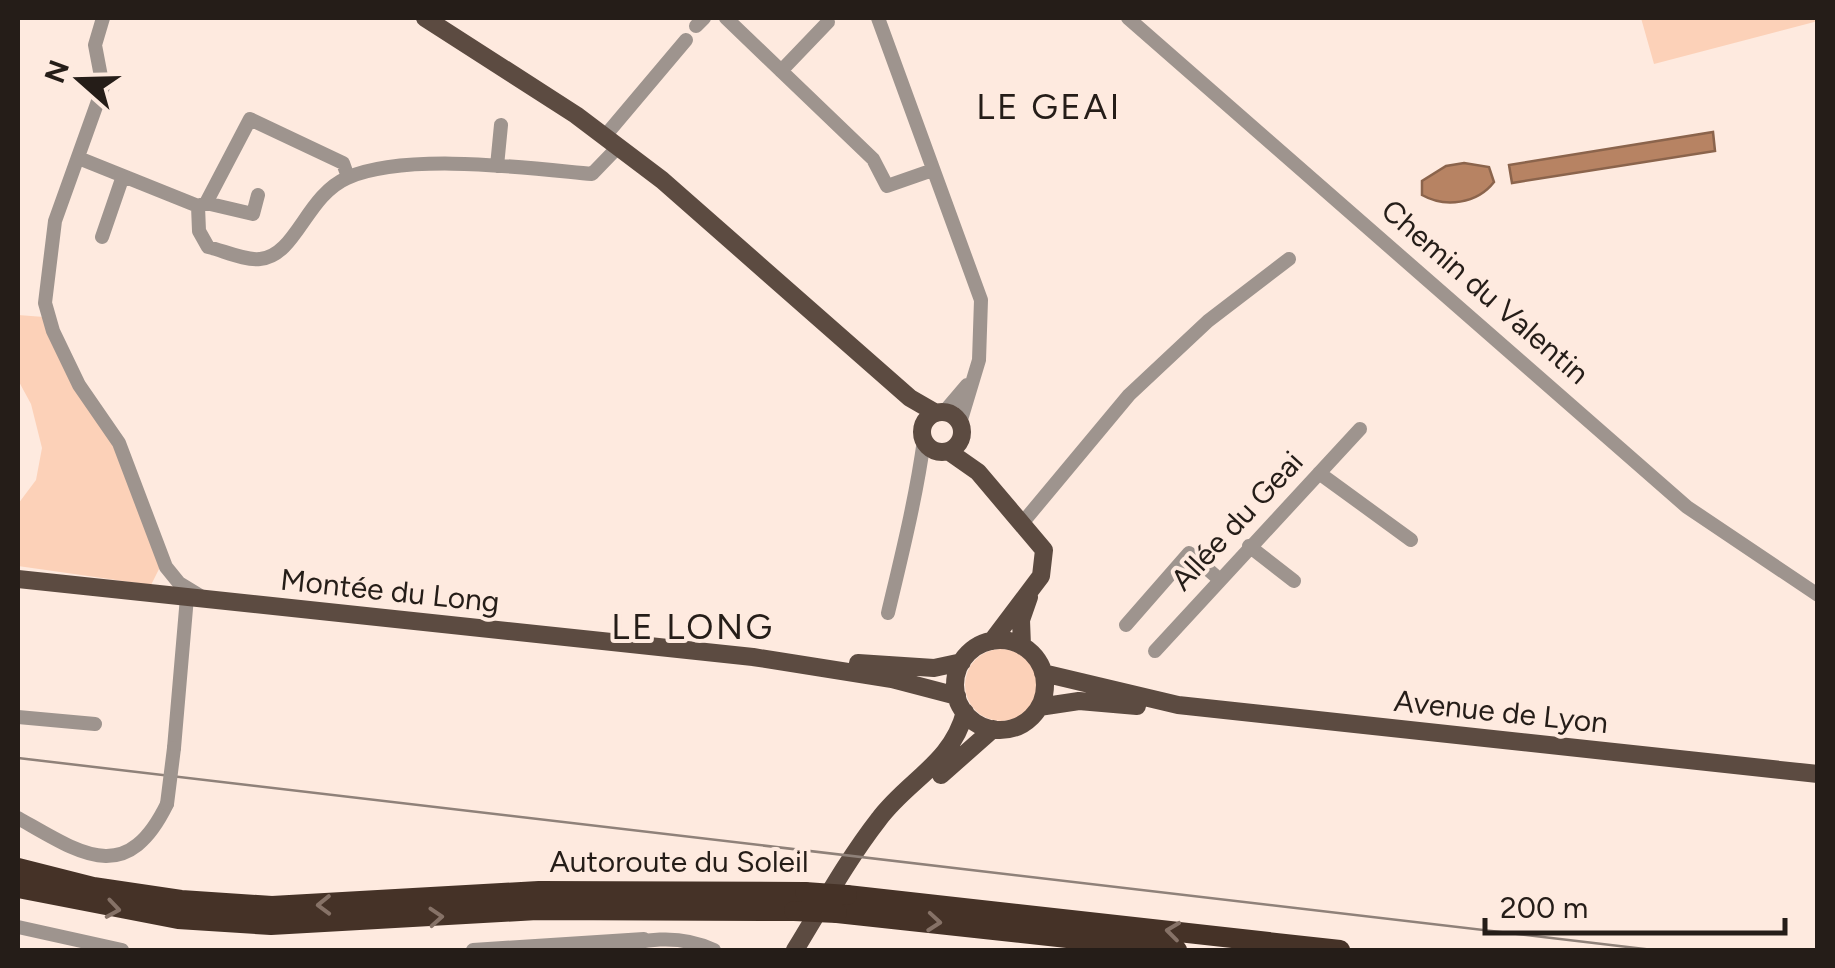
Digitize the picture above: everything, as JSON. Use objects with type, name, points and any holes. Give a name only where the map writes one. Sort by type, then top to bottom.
[{"type":"highway","name":"Autoroute du Soleil","points":[[18,868],[93,887],[181,900],[272,906],[540,891],[805,892],[842,904],[1177,950]]},
{"type":"highway","name":"Autoroute du Soleil","points":[[18,888],[178,919],[271,925],[538,910],[794,911],[842,904],[1340,950]]},
{"type":"main road","points":[[425,18],[612,141],[690,203],[910,398],[939,435],[1041,542],[1046,558],[1021,620],[1022,646],[1043,673],[1039,707],[1018,726],[993,729],[920,793],[876,823]]},
{"type":"main road","name":"Montée du Long","points":[[19,578],[753,658],[892,679],[961,704]]},
{"type":"main road","points":[[795,950],[895,798],[946,753],[961,704],[962,662],[975,648],[992,640],[1033,588]]},
{"type":"main road","points":[[992,640],[1022,646]]},
{"type":"main road","name":"Montée du Long","points":[[753,658],[934,668],[962,662]]},
{"type":"main road","name":"Avenue de Lyon","points":[[1043,673],[1178,705]]},
{"type":"main road","name":"Avenue de Lyon","points":[[1039,707],[1080,701],[1178,705],[1818,774]]},
{"type":"main road","points":[[961,704],[993,729]]},
{"type":"street","points":[[103,18],[95,46],[103,69],[103,87],[56,221],[45,303],[52,331],[79,385],[119,443],[166,567],[191,592],[207,599]]},
{"type":"street","points":[[726,18],[873,159],[888,186],[930,171]]},
{"type":"street","points":[[878,18],[930,171],[980,300],[981,345],[973,376],[913,488],[915,509],[888,613]]},
{"type":"street","name":"Chemin du Valentin","points":[[1128,18],[1688,507],[1746,550],[1818,595]]},
{"type":"street","points":[[781,71],[828,22]]},
{"type":"street","points":[[348,178],[343,163],[250,120],[202,204],[199,231],[208,246],[260,260],[282,250],[317,198],[348,178],[412,166],[498,166],[592,174],[686,40]]},
{"type":"street","points":[[498,166],[501,125]]},
{"type":"street","points":[[81,158],[202,204],[253,214],[258,194]]},
{"type":"street","points":[[102,236],[123,176]]},
{"type":"street","points":[[1024,522],[1129,394],[1208,320],[1289,259]]},
{"type":"street","name":"Allée du Geai","points":[[1155,651],[1360,429]]},
{"type":"street","points":[[1318,472],[1411,540]]},
{"type":"street","points":[[1249,546],[1294,581]]},
{"type":"street","points":[[1126,624],[1189,553],[1218,580]]},
{"type":"street","points":[[145,593],[159,582],[166,567]]},
{"type":"street","points":[[18,818],[86,856],[115,858],[142,842],[167,804],[187,597]]},
{"type":"street","points":[[18,717],[96,724]]},
{"type":"street","points":[[18,928],[122,950]]},
{"type":"street","points":[[606,950],[644,939]]},
{"type":"street","points":[[472,950],[644,939],[702,945],[714,950]]},
{"type":"shaded area","points":[[1641,18],[1817,18],[1818,21],[1654,64]]},
{"type":"shaded area","points":[[1713,132],[1715,151],[1512,183],[1509,165]]},
{"type":"shaded area","points":[[1464,163],[1489,167],[1494,182],[1479,195],[1460,202],[1441,202],[1422,195],[1422,181],[1446,166]]},
{"type":"shaded area","points":[[18,315],[44,317],[113,444],[160,567],[151,585],[18,566],[18,504],[36,480],[42,448],[31,404],[18,380]]},
{"type":"shaded area","points":[[1001,649],[1027,659],[1037,685],[1027,711],[1001,721],[975,711],[965,685],[975,659]]},
{"type":"railway","points":[[18,758],[1653,950]]},
{"type":"district","name":"LE GEAI","points":[[1049,107]]},
{"type":"district","name":"LE LONG","points":[[693,627]]}]
